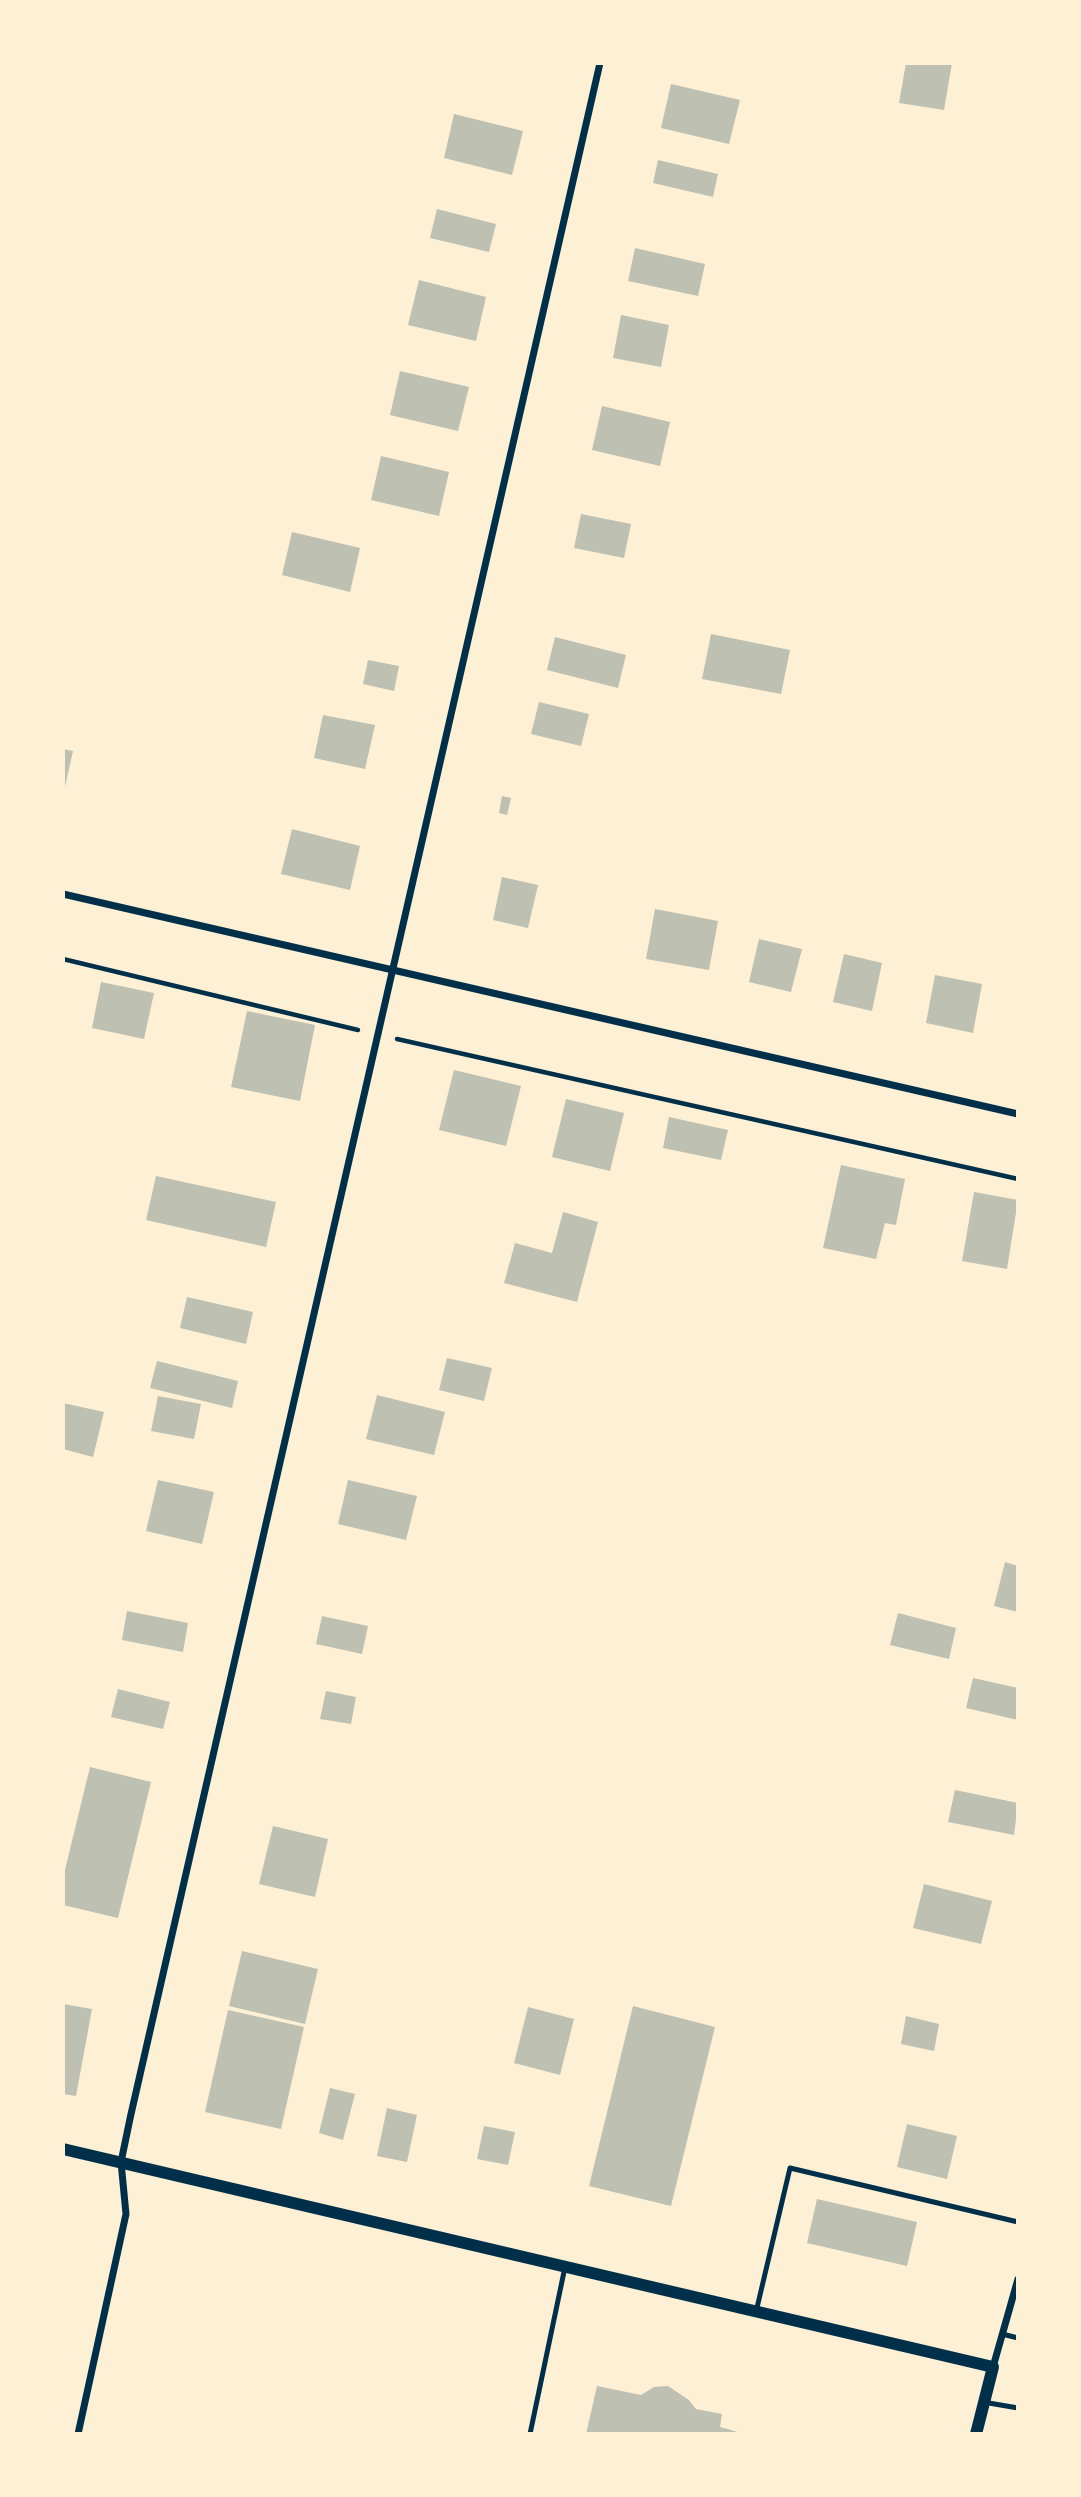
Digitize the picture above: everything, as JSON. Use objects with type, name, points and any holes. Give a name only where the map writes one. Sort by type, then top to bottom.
[{"type":"street","points":[[78,2434],[126,2214],[121,2162],[600,63]]},
{"type":"street","points":[[63,894],[1018,1114]]},
{"type":"street","points":[[63,2149],[993,2367]]},
{"type":"street","points":[[975,2434],[1018,2279]]},
{"type":"lane","points":[[756,2312],[790,2168],[1018,2222]]},
{"type":"lane","points":[[530,2434],[565,2267]]},
{"type":"lane","points":[[1002,2334],[1018,2338]]},
{"type":"lane","points":[[983,2402],[1018,2409]]},
{"type":"path","points":[[63,960],[1018,1179]]},
{"type":"building","points":[[906,63],[952,63],[944,110],[899,103]]},
{"type":"building","points":[[671,84],[740,100],[729,144],[661,128]]},
{"type":"building","points":[[454,114],[523,131],[512,175],[444,158]]},
{"type":"building","points":[[658,160],[718,174],[713,197],[653,183]]},
{"type":"building","points":[[437,209],[496,224],[489,252],[430,238]]},
{"type":"building","points":[[635,248],[705,264],[698,296],[628,281]]},
{"type":"building","points":[[419,280],[486,297],[476,341],[408,325]]},
{"type":"building","points":[[621,315],[669,325],[661,367],[613,358]]},
{"type":"building","points":[[400,371],[469,387],[458,431],[390,415]]},
{"type":"building","points":[[602,406],[670,422],[660,466],[592,450]]},
{"type":"building","points":[[381,456],[449,472],[439,516],[371,500]]},
{"type":"building","points":[[581,514],[631,524],[624,558],[574,548]]},
{"type":"building","points":[[292,532],[360,548],[350,592],[282,575]]},
{"type":"building","points":[[711,634],[790,650],[781,694],[702,679]]},
{"type":"building","points":[[555,637],[626,655],[618,688],[547,670]]},
{"type":"building","points":[[368,660],[399,666],[394,691],[363,684]]},
{"type":"building","points":[[539,702],[589,714],[581,746],[531,734]]},
{"type":"building","points":[[323,715],[375,725],[365,769],[314,758]]},
{"type":"building","points":[[63,749],[73,751],[64,791],[63,791]]},
{"type":"building","points":[[502,796],[511,798],[507,815],[499,813]]},
{"type":"building","points":[[292,829],[360,846],[350,890],[281,874]]},
{"type":"building","points":[[502,877],[538,885],[528,928],[493,920]]},
{"type":"building","points":[[655,909],[718,921],[709,970],[646,959]]},
{"type":"building","points":[[759,939],[802,949],[791,992],[749,982]]},
{"type":"building","points":[[844,954],[882,963],[872,1011],[833,1002]]},
{"type":"building","points":[[935,975],[982,984],[973,1033],[926,1023]]},
{"type":"building","points":[[101,982],[154,993],[144,1039],[92,1028]]},
{"type":"building","points":[[247,1011],[315,1025],[300,1101],[231,1087]]},
{"type":"building","points":[[454,1070],[521,1086],[506,1146],[439,1130]]},
{"type":"building","points":[[566,1099],[624,1113],[610,1171],[552,1157]]},
{"type":"building","points":[[669,1117],[728,1130],[721,1160],[663,1148]]},
{"type":"building","points":[[841,1165],[905,1179],[896,1225],[885,1223],[876,1259],[823,1248]]},
{"type":"building","points":[[156,1176],[276,1202],[266,1247],[146,1220]]},
{"type":"building","points":[[974,1192],[1018,1200],[1007,1269],[962,1261]]},
{"type":"building","points":[[563,1212],[598,1222],[577,1302],[504,1283],[515,1243],[552,1253]]},
{"type":"building","points":[[187,1297],[253,1312],[246,1344],[180,1328]]},
{"type":"building","points":[[447,1358],[492,1368],[484,1401],[439,1390]]},
{"type":"building","points":[[157,1361],[238,1381],[232,1408],[150,1388]]},
{"type":"building","points":[[377,1395],[445,1412],[434,1455],[366,1439]]},
{"type":"building","points":[[158,1396],[201,1404],[194,1439],[151,1431]]},
{"type":"building","points":[[63,1403],[104,1412],[93,1457],[63,1449]]},
{"type":"building","points":[[158,1480],[214,1492],[202,1544],[146,1531]]},
{"type":"building","points":[[348,1480],[417,1496],[406,1540],[338,1524]]},
{"type":"building","points":[[1005,1562],[1018,1566],[1018,1612],[994,1606]]},
{"type":"building","points":[[127,1611],[188,1623],[183,1652],[122,1640]]},
{"type":"building","points":[[898,1613],[956,1628],[949,1659],[890,1645]]},
{"type":"building","points":[[322,1616],[368,1626],[362,1654],[316,1644]]},
{"type":"building","points":[[973,1678],[1018,1688],[1018,1720],[966,1708]]},
{"type":"building","points":[[118,1689],[170,1702],[163,1729],[111,1717]]},
{"type":"building","points":[[326,1691],[356,1697],[351,1724],[320,1719]]},
{"type":"building","points":[[90,1767],[151,1782],[118,1918],[63,1905],[63,1878]]},
{"type":"building","points":[[955,1790],[1018,1803],[1014,1835],[948,1822]]},
{"type":"building","points":[[273,1826],[328,1839],[315,1897],[259,1884]]},
{"type":"building","points":[[924,1884],[992,1901],[981,1944],[913,1928]]},
{"type":"building","points":[[242,1951],[318,1969],[305,2024],[229,2006]]},
{"type":"building","points":[[63,2004],[92,2009],[76,2096],[63,2094]]},
{"type":"building","points":[[633,2006],[715,2027],[671,2206],[589,2186]]},
{"type":"building","points":[[528,2007],[574,2019],[560,2075],[514,2063]]},
{"type":"building","points":[[228,2010],[304,2027],[281,2129],[205,2112]]},
{"type":"building","points":[[906,2016],[939,2024],[934,2051],[901,2044]]},
{"type":"building","points":[[330,2088],[355,2094],[343,2140],[319,2133]]},
{"type":"building","points":[[387,2108],[417,2115],[407,2162],[377,2156]]},
{"type":"building","points":[[907,2124],[957,2136],[947,2179],[897,2167]]},
{"type":"building","points":[[484,2126],[515,2132],[508,2165],[477,2159]]},
{"type":"building","points":[[817,2199],[917,2222],[907,2266],[807,2243]]},
{"type":"building","points":[[597,2386],[641,2395],[654,2387],[668,2386],[689,2400],[696,2409],[722,2414],[720,2427],[745,2434],[586,2434]]}]
